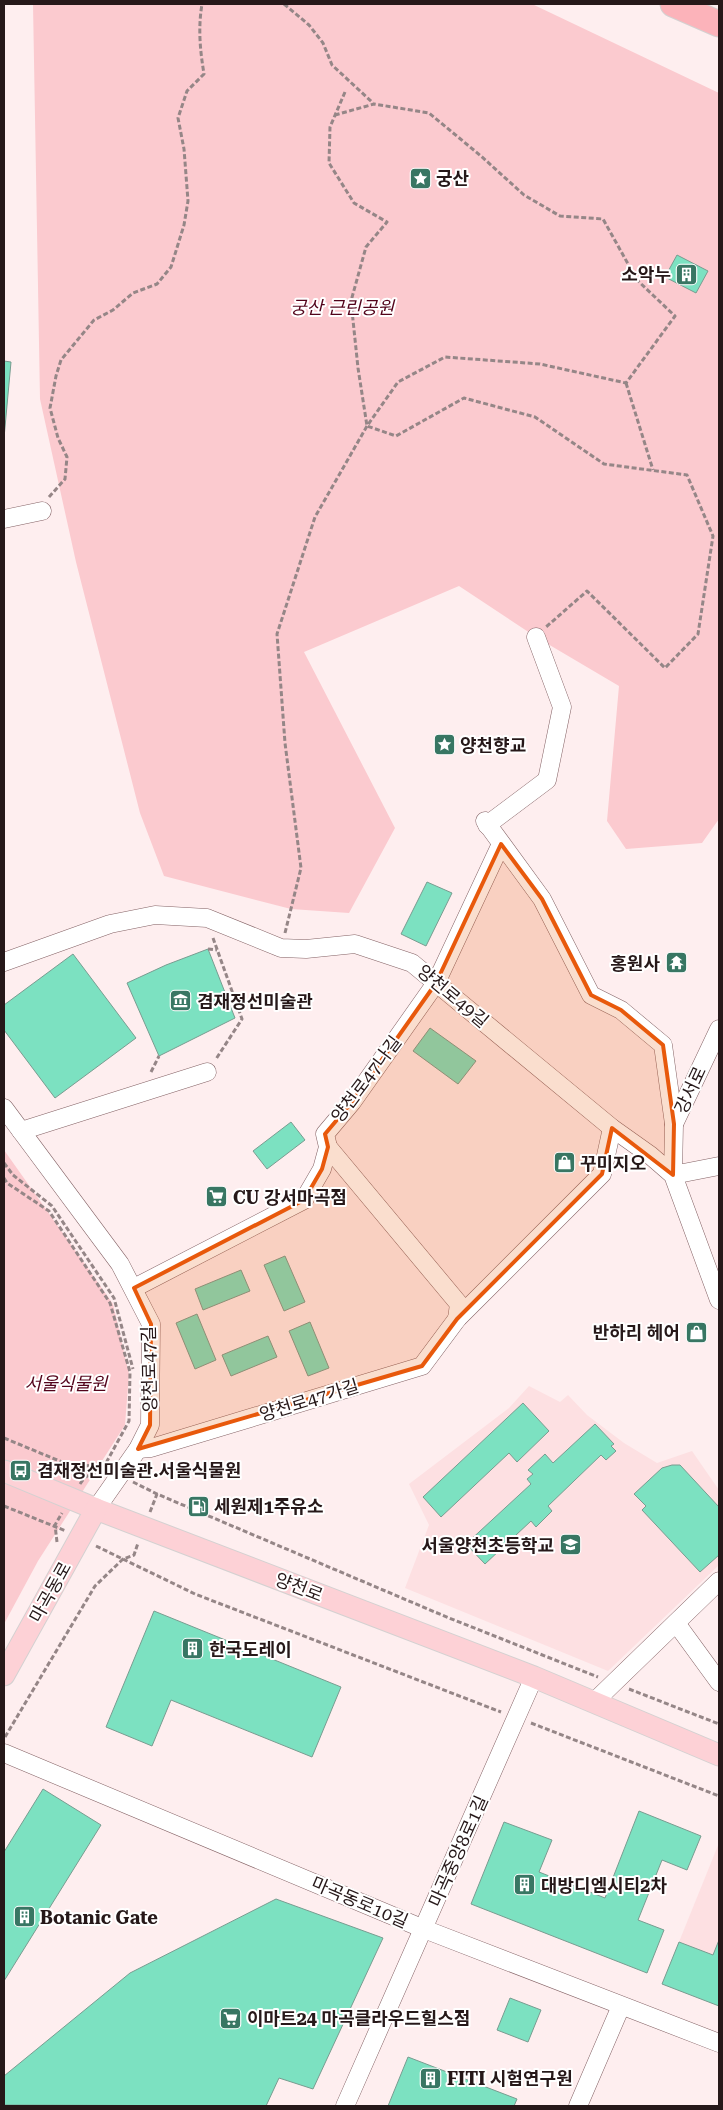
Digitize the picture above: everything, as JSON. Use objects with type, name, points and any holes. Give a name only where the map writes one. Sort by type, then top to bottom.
[{"type":"highway","points":[[673,4],[719,24]]},
{"type":"main road","name":"양천로","points":[[4,1471],[144,1528],[534,1677],[719,1755]]},
{"type":"main road","name":"마곡동로","points":[[4,1675],[96,1509]]},
{"type":"street","points":[[4,519],[42,511]]},
{"type":"street","points":[[536,637],[562,707],[547,780],[486,823],[542,898],[591,995],[622,1010],[663,1044],[674,1124],[673,1175],[719,1166]]},
{"type":"street","name":"양천로47나길","points":[[134,1288],[304,1200],[322,1170],[328,1147],[325,1134],[352,1102],[436,983],[501,844]]},
{"type":"street","name":"양천로49길","points":[[4,962],[110,924],[155,915],[206,918],[281,948],[306,949],[355,944],[412,963],[612,1128],[650,1155],[673,1175],[719,1300]]},
{"type":"street","name":"강서로","points":[[674,1124],[719,1029]]},
{"type":"street","points":[[22,1131],[207,1072]]},
{"type":"street","name":"양천로47길","points":[[4,1108],[120,1264],[151,1324],[150,1425],[113,1470],[96,1509]]},
{"type":"street","name":"양천로47가길","points":[[132,1445],[151,1448],[422,1366],[457,1319],[602,1174],[612,1128]]},
{"type":"street","points":[[328,1147],[459,1304],[457,1319]]},
{"type":"street","points":[[594,1702],[719,1581]]},
{"type":"street","points":[[676,1623],[719,1682]]},
{"type":"street","name":"마곡중앙8로1길","points":[[345,2106],[534,1677]]},
{"type":"street","name":"마곡동로10길","points":[[4,1753],[424,1929],[719,2043]]},
{"type":"street","points":[[578,2106],[621,2006]]},
{"type":"path","points":[[42,511],[49,498],[65,480],[67,456],[58,438],[50,408],[61,360],[94,320],[113,310],[133,293],[157,284],[171,267],[184,224],[188,201],[184,149],[178,118],[187,91],[204,74],[199,46],[202,4]]},
{"type":"path","points":[[284,4],[309,25],[323,43],[332,65],[374,104]]},
{"type":"path","points":[[345,92],[330,126],[330,163],[354,202],[387,222],[366,247],[350,301],[367,426]]},
{"type":"path","points":[[335,115],[374,104],[429,113],[524,195],[560,216],[603,219],[637,280],[675,316],[626,383]]},
{"type":"path","points":[[281,948],[301,868],[285,743],[277,634],[314,517],[367,426],[398,382],[445,356],[540,364],[626,383]]},
{"type":"path","points":[[626,383],[653,470]]},
{"type":"path","points":[[367,426],[396,436],[464,398],[535,417],[604,464],[687,475],[713,536],[698,634],[665,668],[587,591],[536,637]]},
{"type":"path","points":[[206,918],[242,1019],[207,1072]]},
{"type":"path","points":[[208,949],[217,950]]},
{"type":"path","points":[[4,1164],[13,1175],[52,1206],[114,1298],[133,1370],[132,1445]]},
{"type":"path","points":[[4,1178],[7,1183],[49,1211],[110,1303],[130,1372],[129,1421],[106,1463],[74,1467]]},
{"type":"path","points":[[4,1438],[74,1467],[113,1470],[157,1494],[448,1618],[719,1724]]},
{"type":"path","points":[[85,1477],[113,1470]]},
{"type":"path","points":[[4,1740],[95,1586],[123,1559],[134,1555],[157,1494]]},
{"type":"path","points":[[4,1506],[55,1525],[195,1594],[719,1796]]},
{"type":"highlighted area","points":[[501,844],[542,899],[591,995],[621,1010],[663,1045],[674,1124],[673,1175],[612,1128],[602,1174],[457,1319],[422,1366],[138,1449],[150,1425],[151,1324],[134,1288],[304,1200],[322,1169],[328,1147],[325,1134],[352,1102],[436,983]]},
{"type":"shaded area","name":"서울양천초등학교","points":[[529,1386],[560,1402],[568,1395],[587,1415],[624,1443],[657,1463],[692,1451],[719,1490],[719,1565],[608,1671],[405,1588],[429,1525],[409,1484],[509,1408]]},
{"type":"shaded area","points":[[719,1843],[719,2005],[662,1984]]},
{"type":"green space","name":"궁산 근린공원","points":[[33,4],[532,4],[719,93],[719,819],[702,843],[626,849],[607,821],[619,686],[536,637],[459,586],[304,652],[395,828],[349,913],[291,909],[164,876],[140,813],[76,562],[40,399]]},
{"type":"green space","name":"서울식물원","points":[[4,1150],[113,1304],[129,1374],[125,1425],[38,1561],[4,1624]]},
{"type":"building","name":"소악누","points":[[677,255],[708,271],[696,293],[665,277]]},
{"type":"building","points":[[4,361],[11,362],[4,438]]},
{"type":"building","points":[[427,882],[452,893],[426,946],[401,934]]},
{"type":"building","name":"겸재정선미술관","points":[[208,949],[235,1018],[159,1056],[127,983],[166,965]]},
{"type":"building","points":[[73,954],[136,1038],[55,1098],[4,1030],[4,1005]]},
{"type":"building","points":[[430,1028],[476,1061],[458,1084],[413,1051]]},
{"type":"building","points":[[291,1122],[305,1140],[267,1169],[253,1151]]},
{"type":"building","points":[[285,1256],[305,1302],[284,1311],[264,1265]]},
{"type":"building","points":[[241,1270],[250,1291],[203,1310],[195,1289]]},
{"type":"building","points":[[197,1314],[216,1360],[195,1369],[176,1323]]},
{"type":"building","points":[[310,1322],[329,1368],[308,1376],[289,1331]]},
{"type":"building","points":[[268,1336],[277,1357],[231,1376],[222,1355]]},
{"type":"building","points":[[523,1403],[549,1431],[517,1462],[509,1453],[441,1517],[423,1497]]},
{"type":"building","points":[[595,1424],[614,1444],[611,1446],[616,1451],[606,1460],[601,1455],[548,1506],[552,1511],[536,1527],[531,1521],[485,1564],[466,1544],[531,1484],[527,1479],[533,1474],[528,1470],[545,1454],[553,1463]]},
{"type":"building","points":[[680,1465],[719,1507],[719,1555],[700,1572],[642,1510],[646,1506],[634,1494],[662,1468]]},
{"type":"building","name":"한국도레이","points":[[154,1611],[341,1687],[312,1757],[171,1700],[152,1746],[106,1727]]},
{"type":"building","name":"Botanic Gate","points":[[43,1789],[101,1825],[4,1981],[4,1852]]},
{"type":"building","name":"대방디엠시티2차","points":[[639,1811],[701,1836],[687,1870],[662,1860],[638,1920],[664,1930],[647,1973],[471,1904],[504,1822],[552,1840],[539,1872],[605,1898]]},
{"type":"building","points":[[276,1899],[383,1938],[313,2089],[279,2078],[266,2106],[4,2105],[4,2076],[130,1973]]},
{"type":"building","points":[[719,1940],[719,2006],[662,1984],[679,1942],[713,1955]]},
{"type":"building","points":[[510,1998],[541,2010],[528,2042],[497,2030]]},
{"type":"building","name":"FITI 시험연구원","points":[[408,2057],[517,2099],[514,2106],[388,2106]]},
{"type":"place","name":"궁산","points":[[420,178]]},
{"type":"place","name":"소악누","points":[[687,274]]},
{"type":"place","name":"양천향교","points":[[444,745]]},
{"type":"place","name":"홍원사","points":[[676,963]]},
{"type":"place","name":"겸재정선미술관","points":[[181,1001]]},
{"type":"place","name":"꾸미지오","points":[[564,1163]]},
{"type":"place","name":"CU 강서마곡점","points":[[217,1197]]},
{"type":"place","name":"반하리 헤어","points":[[696,1332]]},
{"type":"place","name":"겸재정선미술관.서울식물원","points":[[21,1470]]},
{"type":"place","name":"세원제1주유소","points":[[198,1506]]},
{"type":"place","name":"서울양천초등학교","points":[[570,1545]]},
{"type":"place","name":"한국도레이","points":[[193,1649]]},
{"type":"place","name":"대방디엠시티2차","points":[[525,1885]]},
{"type":"place","name":"Botanic Gate","points":[[24,1917]]},
{"type":"place","name":"이마트24 마곡클라우드힐스점","points":[[231,2018]]},
{"type":"place","name":"FITI 시험연구원","points":[[431,2078]]}]
